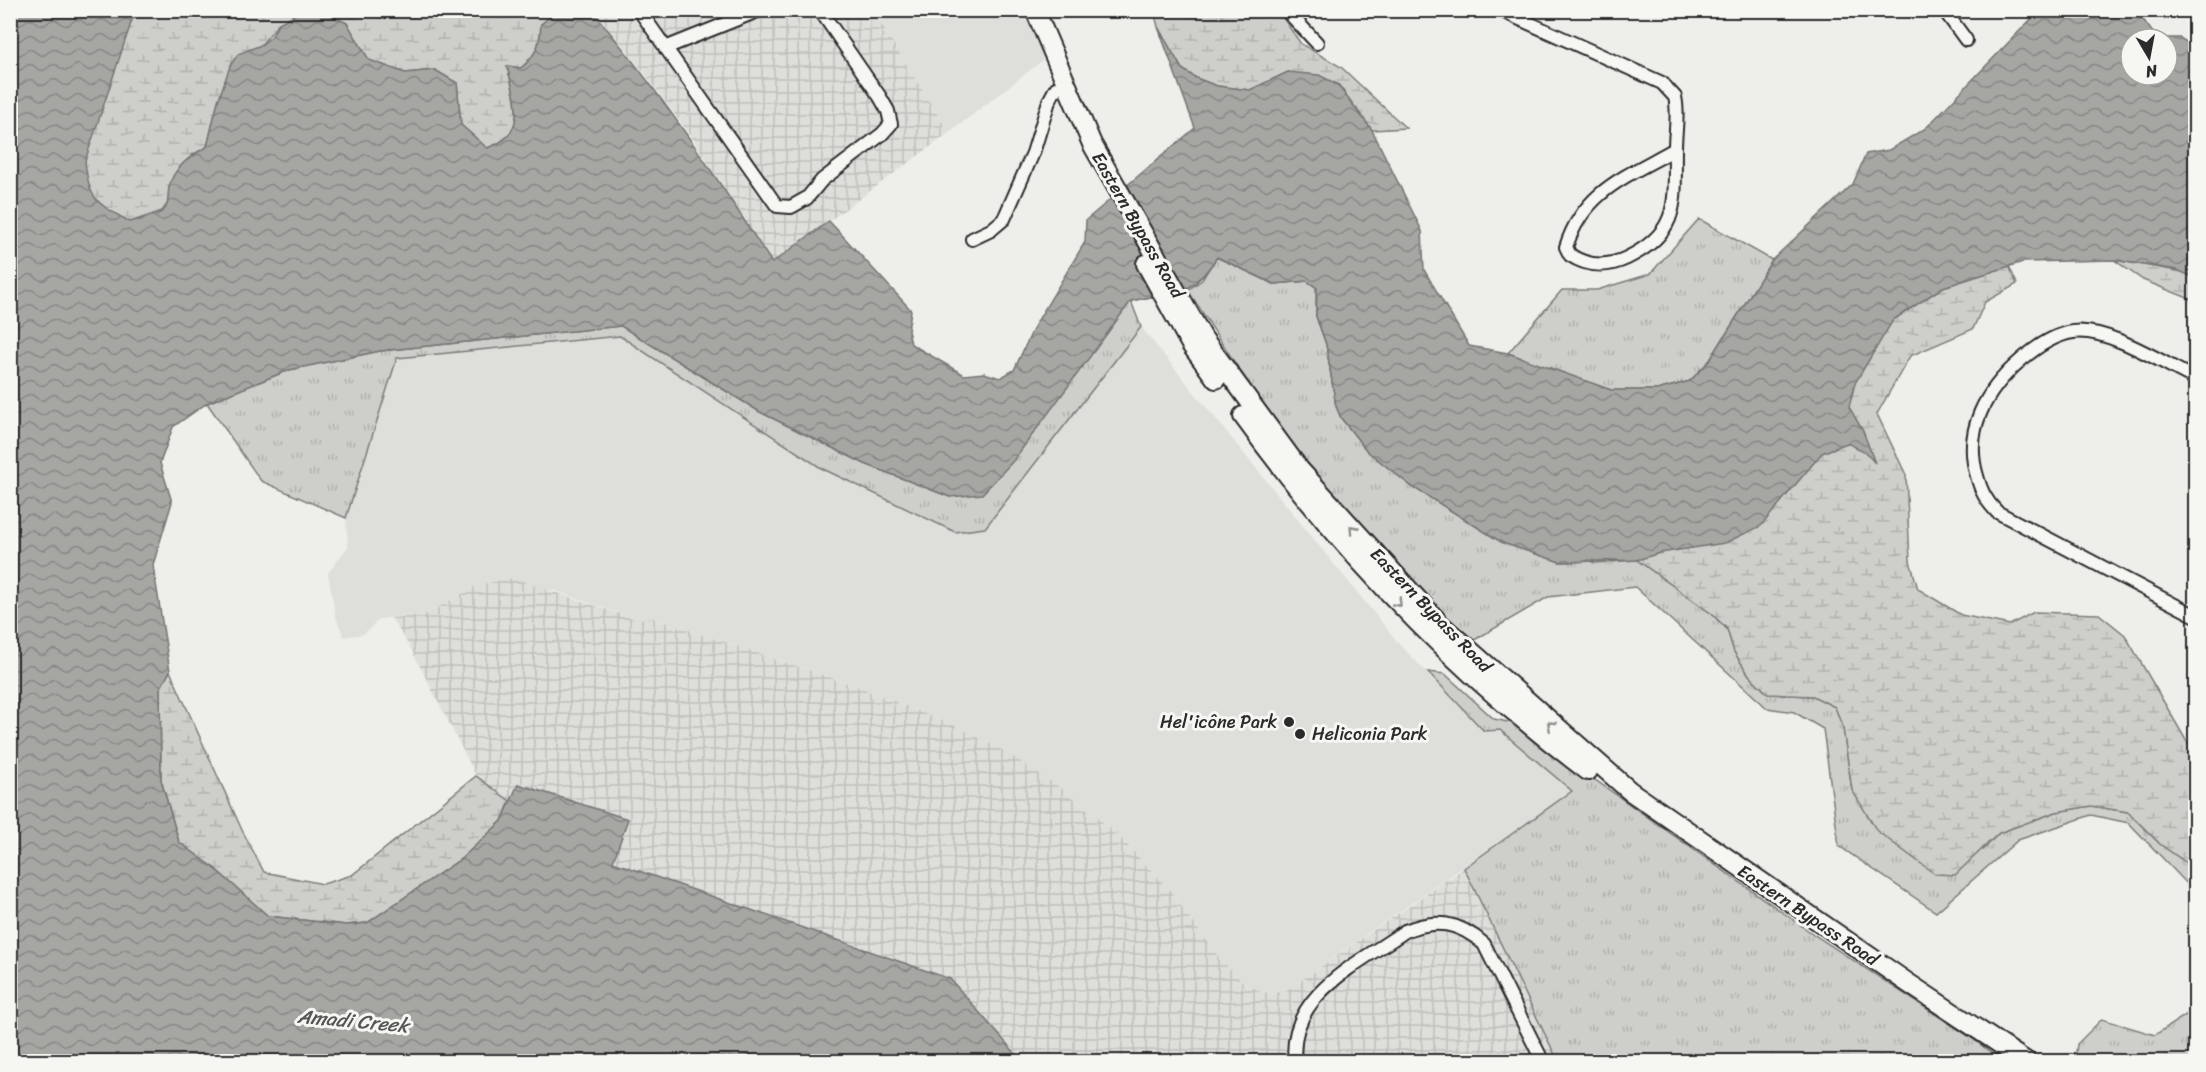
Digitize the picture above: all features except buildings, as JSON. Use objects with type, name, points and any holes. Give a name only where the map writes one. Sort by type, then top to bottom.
[{"type":"main road","name":"Eastern Bypass Road","points":[[1037,15],[1056,88],[1197,342],[1290,481],[1365,568],[1428,635],[1560,751],[1698,852],[2005,1062]]},
{"type":"main road","name":"Eastern Bypass Road","points":[[1037,15],[1087,147]]},
{"type":"main road","name":"Eastern Bypass Road","points":[[1197,342],[1300,470],[1440,624],[1580,750],[1629,791],[1695,838],[2027,1062]]},
{"type":"street","points":[[639,10],[777,206],[791,207],[807,198],[822,180],[882,135],[891,124],[888,111],[880,97],[820,10]]},
{"type":"street","points":[[665,48],[759,10]]},
{"type":"street","points":[[1286,10],[1317,43]]},
{"type":"street","points":[[1500,10],[1662,83],[1675,97],[1678,108],[1674,205],[1670,221],[1659,237],[1619,262],[1603,265],[1590,264],[1570,255],[1566,247],[1580,214],[1599,195],[1628,174],[1675,149]]},
{"type":"street","points":[[1944,10],[1966,40]]},
{"type":"street","points":[[972,239],[991,230],[1004,219],[1033,153],[1048,101],[1056,88]]},
{"type":"street","points":[[2196,379],[2127,345],[2088,332],[2072,332],[2048,340],[2009,370],[1990,393],[1980,411],[1972,448],[1982,491],[1987,502],[1996,512],[2196,616]]},
{"type":"street","points":[[1295,1062],[1294,1042],[1299,1020],[1319,992],[1405,931],[1425,924],[1447,923],[1473,934],[1484,944],[1543,1062]]},
{"type":"shaded area","points":[[592,11],[873,11],[949,133],[772,263],[692,138],[642,70]]},
{"type":"shaded area","points":[[873,11],[1044,11],[1056,50],[949,133]]},
{"type":"shaded area","points":[[1141,327],[1400,645],[1484,731],[1500,730],[1572,791],[1287,990],[1271,994],[1247,986],[1221,960],[1168,888],[1116,833],[1064,790],[958,727],[859,687],[653,618],[635,619],[553,590],[478,585],[426,614],[379,619],[364,634],[344,637],[336,618],[328,573],[348,547],[346,518],[397,357],[620,336],[821,468],[955,532],[985,528]]},
{"type":"shaded area","points":[[513,578],[635,619],[653,618],[859,687],[958,727],[1007,753],[1064,790],[1116,833],[1168,888],[1221,960],[1247,986],[1271,994],[1287,990],[1464,868],[1558,1061],[1022,1061],[950,979],[612,861],[628,820],[519,784],[510,801],[476,776],[411,649],[391,618],[426,614],[478,585]]},
{"type":"green space","points":[[99,11],[313,11],[298,13],[279,23],[218,101],[207,147],[192,155],[169,187],[168,203],[162,211],[130,222],[79,197]]},
{"type":"green space","points":[[322,11],[557,11],[541,24],[540,37],[531,58],[521,68],[507,66],[516,103],[514,125],[501,142],[487,148],[461,125],[457,83],[435,70],[405,73],[369,60],[347,23]]},
{"type":"green space","points":[[1154,11],[1278,11],[1301,44],[1341,67],[1406,128],[1372,130],[1338,84],[1288,72],[1250,90],[1217,86],[1196,78],[1182,69],[1158,27]]},
{"type":"green space","points":[[1699,219],[1772,260],[1710,360],[1690,381],[1657,390],[1611,390],[1508,353],[1562,290],[1597,290],[1650,274]]},
{"type":"green space","points":[[1204,237],[1322,287],[1364,402],[1841,396],[1893,320],[1943,287],[2009,266],[2017,284],[1985,302],[1973,329],[1910,356],[1877,414],[1906,475],[1910,561],[1918,589],[1961,615],[2010,625],[2034,612],[2099,614],[2125,635],[2187,742],[2195,750],[2195,869],[2160,844],[2128,812],[2091,806],[2056,812],[1999,833],[1955,875],[1935,874],[1877,831],[1852,790],[1843,728],[1835,707],[1813,696],[1768,694],[1749,675],[1734,652],[1727,629],[1712,614],[1637,560],[1560,562],[1503,543],[1411,486],[1367,451],[1341,418],[1336,406],[1326,344],[1316,316],[1316,287],[1307,281],[1274,284],[1217,257],[1207,271],[1189,287],[1171,294],[1131,301]]},
{"type":"green space","points":[[1216,257],[1274,284],[1307,281],[1317,288],[1316,316],[1326,344],[1336,406],[1411,486],[1441,503],[1595,563],[1637,560],[1712,614],[1727,629],[1734,652],[1749,675],[1768,694],[1813,696],[1835,707],[1843,728],[1852,790],[1983,850],[1999,833],[2056,812],[2091,806],[2128,812],[2160,844],[2195,869],[2195,892],[2129,823],[2091,815],[2018,840],[1936,912],[1839,846],[1823,729],[1794,712],[1767,708],[1635,587],[1548,597],[1471,642],[1331,494],[1279,427],[1233,359],[1188,290],[1202,280]]},
{"type":"green space","points":[[2114,260],[2195,274],[2195,301],[2143,280]]},
{"type":"green space","points":[[1131,301],[1141,327],[985,528],[955,532],[821,468],[620,336],[397,358],[346,518],[261,481],[207,403],[289,370],[380,351],[621,326],[760,412],[865,464],[950,497]]},
{"type":"green space","points":[[170,671],[242,830],[264,872],[323,884],[352,875],[476,776],[510,801],[502,821],[462,858],[367,923],[346,925],[268,916],[212,866],[179,842],[161,780],[160,689]]},
{"type":"green space","points":[[1428,672],[1445,674],[1494,719],[1516,724],[1816,936],[1973,1039],[2002,1061],[1558,1061],[1464,868],[1572,791],[1500,730],[1484,731]]},
{"type":"green space","points":[[2195,1009],[2195,1061],[2075,1061],[2077,1044],[2102,1019],[2155,1035]]},
{"type":"water","name":"Amadi Creek","points":[[10,11],[135,11],[85,161],[89,185],[97,200],[130,222],[163,211],[167,206],[171,181],[178,169],[189,158],[207,147],[218,101],[230,66],[238,54],[261,45],[271,37],[279,23],[298,13],[322,11],[347,23],[369,60],[405,73],[435,70],[457,83],[461,125],[487,148],[501,142],[514,125],[516,103],[507,66],[521,68],[531,58],[540,37],[541,24],[557,11],[592,11],[664,103],[772,263],[829,221],[911,310],[908,331],[911,344],[964,375],[984,373],[1000,378],[1014,370],[1035,325],[1085,242],[1086,220],[1195,128],[1158,27],[1182,69],[1196,78],[1217,86],[1250,90],[1288,72],[1319,75],[1337,84],[1372,130],[1422,231],[1424,270],[1469,346],[1508,353],[1611,390],[1657,390],[1690,381],[1710,360],[1772,260],[1853,184],[1866,154],[1889,150],[1926,128],[2035,15],[2096,18],[2118,11],[2137,11],[2149,27],[2119,27],[2119,87],[2179,87],[2179,38],[2195,47],[2195,278],[2177,270],[2114,260],[2023,262],[1943,287],[1893,320],[1855,383],[1849,407],[1863,431],[1875,463],[1864,451],[1847,443],[1822,453],[1761,526],[1725,543],[1660,553],[1637,560],[1560,562],[1503,543],[1411,486],[1367,451],[1341,418],[1336,406],[1326,344],[1316,316],[1317,288],[1307,281],[1274,284],[1217,257],[1207,271],[1189,287],[1171,294],[1131,301],[1013,461],[982,494],[950,497],[865,464],[760,412],[621,326],[380,351],[289,370],[207,403],[173,427],[160,463],[172,502],[153,565],[170,671],[160,689],[161,780],[179,842],[212,866],[268,916],[346,925],[367,923],[462,858],[502,821],[518,784],[628,819],[613,862],[950,979],[1022,1061],[11,1061]]},
{"type":"place","name":"Hel'icône Park","points":[[1289,722]]},
{"type":"place","name":"Heliconia Park","points":[[1300,734]]}]
